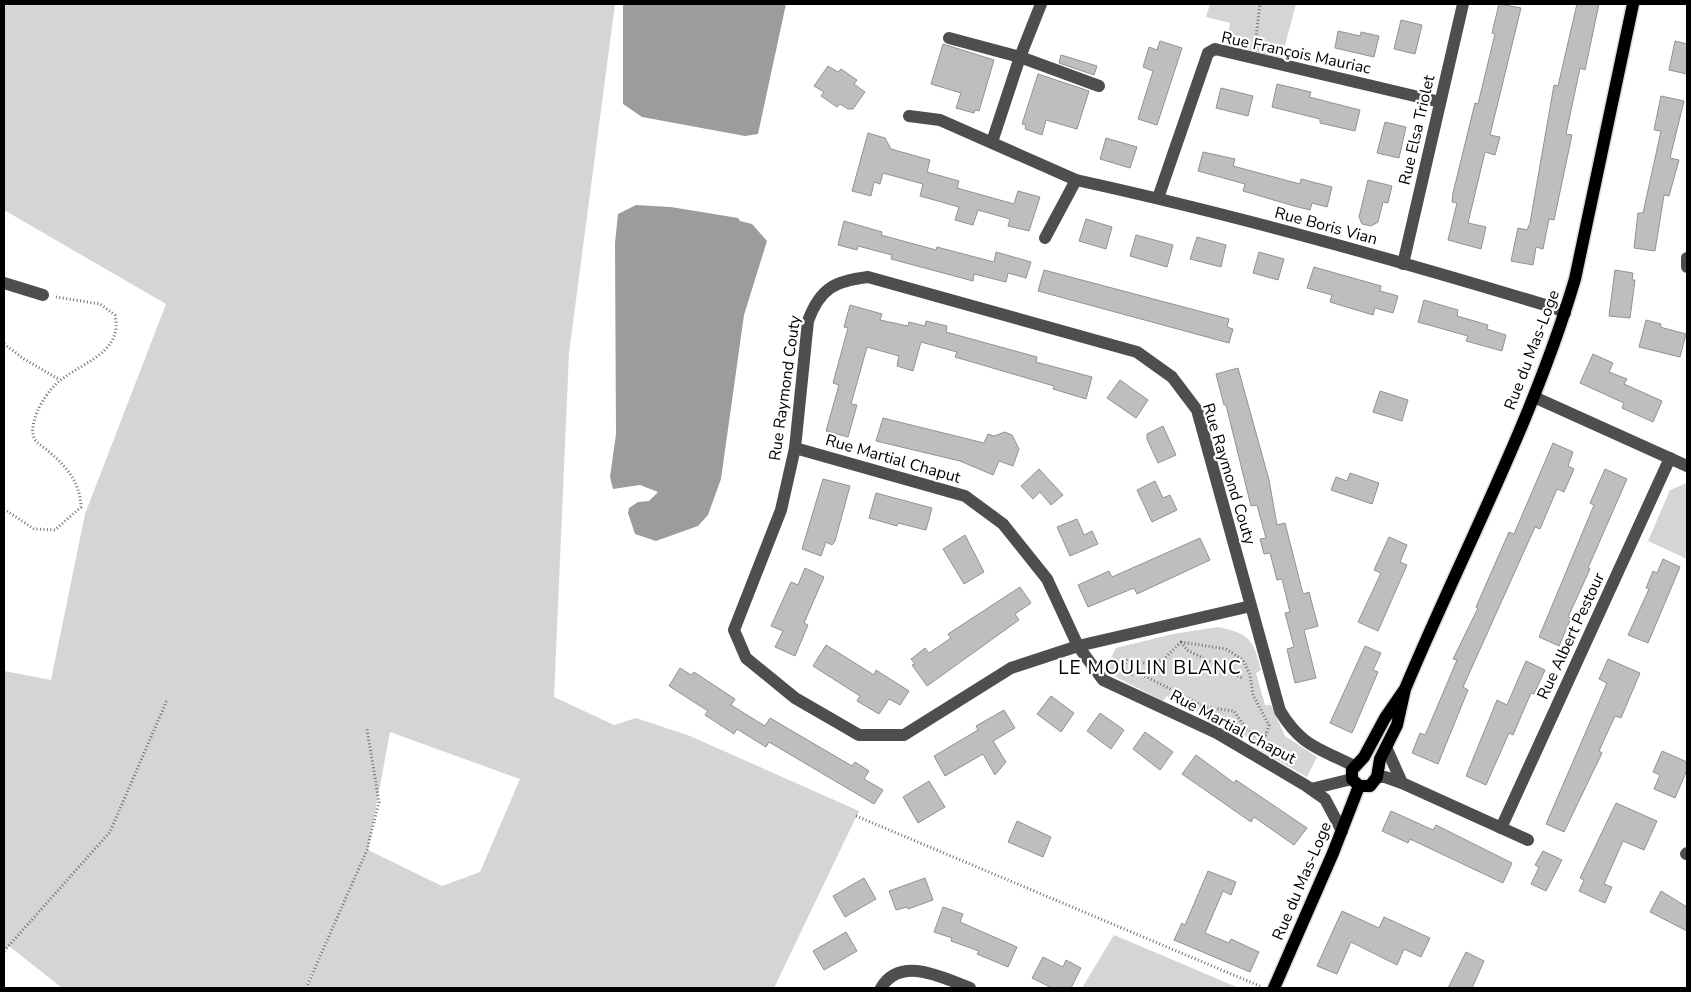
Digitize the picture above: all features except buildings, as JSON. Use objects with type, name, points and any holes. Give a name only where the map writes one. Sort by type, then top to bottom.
[{"type":"main road","name":"Rue du Mas-Loge","points":[[1274,988],[1342,831],[1356,773],[1385,718],[1405,689],[1534,397],[1565,313],[1575,279],[1633,4]]},
{"type":"main road","name":"Rue du Mas-Loge","points":[[1377,774],[1386,747],[1397,725],[1405,689]]},
{"type":"main road","points":[[1368,762],[1377,774],[1370,786],[1356,773],[1368,762]]},
{"type":"street","points":[[992,142],[1020,57],[1041,4]]},
{"type":"street","name":"Rue Elsa Triolet","points":[[1403,264],[1463,4]]},
{"type":"street","points":[[949,38],[1020,57],[1099,86]]},
{"type":"street","name":"Rue François Mauriac","points":[[1158,198],[1208,53],[1215,49],[1440,102]]},
{"type":"street","name":"Rue Boris Vian","points":[[909,116],[940,120],[1076,180],[1158,198],[1403,264],[1538,303],[1565,313]]},
{"type":"street","points":[[1045,238],[1076,180]]},
{"type":"street","points":[[1687,258],[1687,267]]},
{"type":"street","name":"Rue Raymond Couty","points":[[1251,606],[1078,646],[1011,668],[904,735],[859,736],[794,698],[746,658],[734,630],[781,510],[795,448],[808,321],[813,306],[826,291],[845,280],[868,277],[1137,352],[1172,377],[1196,410],[1251,606],[1280,711],[1290,728],[1301,740],[1356,773]]},
{"type":"street","points":[[4,283],[43,294]]},
{"type":"street","points":[[1534,397],[1687,466]]},
{"type":"street","name":"Rue Martial Chaput","points":[[795,448],[965,496],[1003,524],[1048,580],[1078,646],[1103,680],[1217,733],[1311,789],[1325,799],[1342,831]]},
{"type":"street","name":"Rue Albert Pestour","points":[[1501,828],[1670,458]]},
{"type":"street","points":[[1386,747],[1402,783]]},
{"type":"street","points":[[1311,789],[1356,773]]},
{"type":"street","points":[[1377,774],[1402,783],[1528,840]]},
{"type":"street","points":[[881,988],[886,980],[906,970],[930,974],[970,988]]},
{"type":"path","points":[[1254,58],[1260,4]]},
{"type":"path","points":[[4,510],[34,529],[55,530],[81,507],[81,494],[74,476],[62,462],[35,440],[32,427],[38,410],[60,380],[98,356],[113,343],[118,326],[116,314],[100,304],[43,294]]},
{"type":"path","points":[[4,344],[24,359],[60,380]]},
{"type":"path","points":[[1171,624],[1186,650],[1242,678]]},
{"type":"path","points":[[1181,642],[1226,649],[1243,660],[1250,675],[1253,695],[1269,724],[1266,734],[1256,736],[1246,729],[1234,711],[1205,707],[1141,674],[1129,675],[1123,668],[1128,659],[1152,665],[1166,658],[1181,642]]},
{"type":"path","points":[[4,951],[110,832],[167,700]]},
{"type":"path","points":[[306,988],[354,877],[368,850],[379,802],[367,729]]},
{"type":"path","points":[[856,816],[1265,988]]},
{"type":"shaded area","points":[[4,4],[615,4],[569,353],[554,697],[614,725],[636,718],[690,736],[859,811],[774,988],[306,988],[335,921],[305,988],[62,988],[9,946],[4,951],[4,671],[51,680],[85,514],[166,304],[4,210]],"holes":[[[390,732],[520,779],[480,872],[442,886],[368,850]]]},
{"type":"shaded area","points":[[623,4],[786,4],[758,134],[745,136],[642,117],[623,104]]},
{"type":"shaded area","points":[[1210,4],[1296,4],[1280,64],[1225,51],[1230,23],[1206,17]]},
{"type":"shaded area","points":[[636,205],[671,207],[738,218],[740,221],[752,224],[767,241],[744,315],[721,479],[708,515],[698,526],[656,541],[635,534],[628,513],[629,508],[638,502],[649,501],[658,492],[640,485],[613,489],[610,477],[616,434],[615,243],[618,214]]},
{"type":"shaded area","points":[[1687,483],[1687,559],[1648,541],[1670,490]]},
{"type":"shaded area","points":[[1218,627],[1238,632],[1253,645],[1261,670],[1256,673],[1265,705],[1271,705],[1285,736],[1317,757],[1307,777],[1254,747],[1256,742],[1167,696],[1163,701],[1110,674],[1109,662],[1116,648],[1173,634]]},
{"type":"shaded area","points":[[1114,935],[1239,988],[1082,988]]},
{"type":"district","name":"LE MOULIN BLANC","points":[[1150,668]]}]
